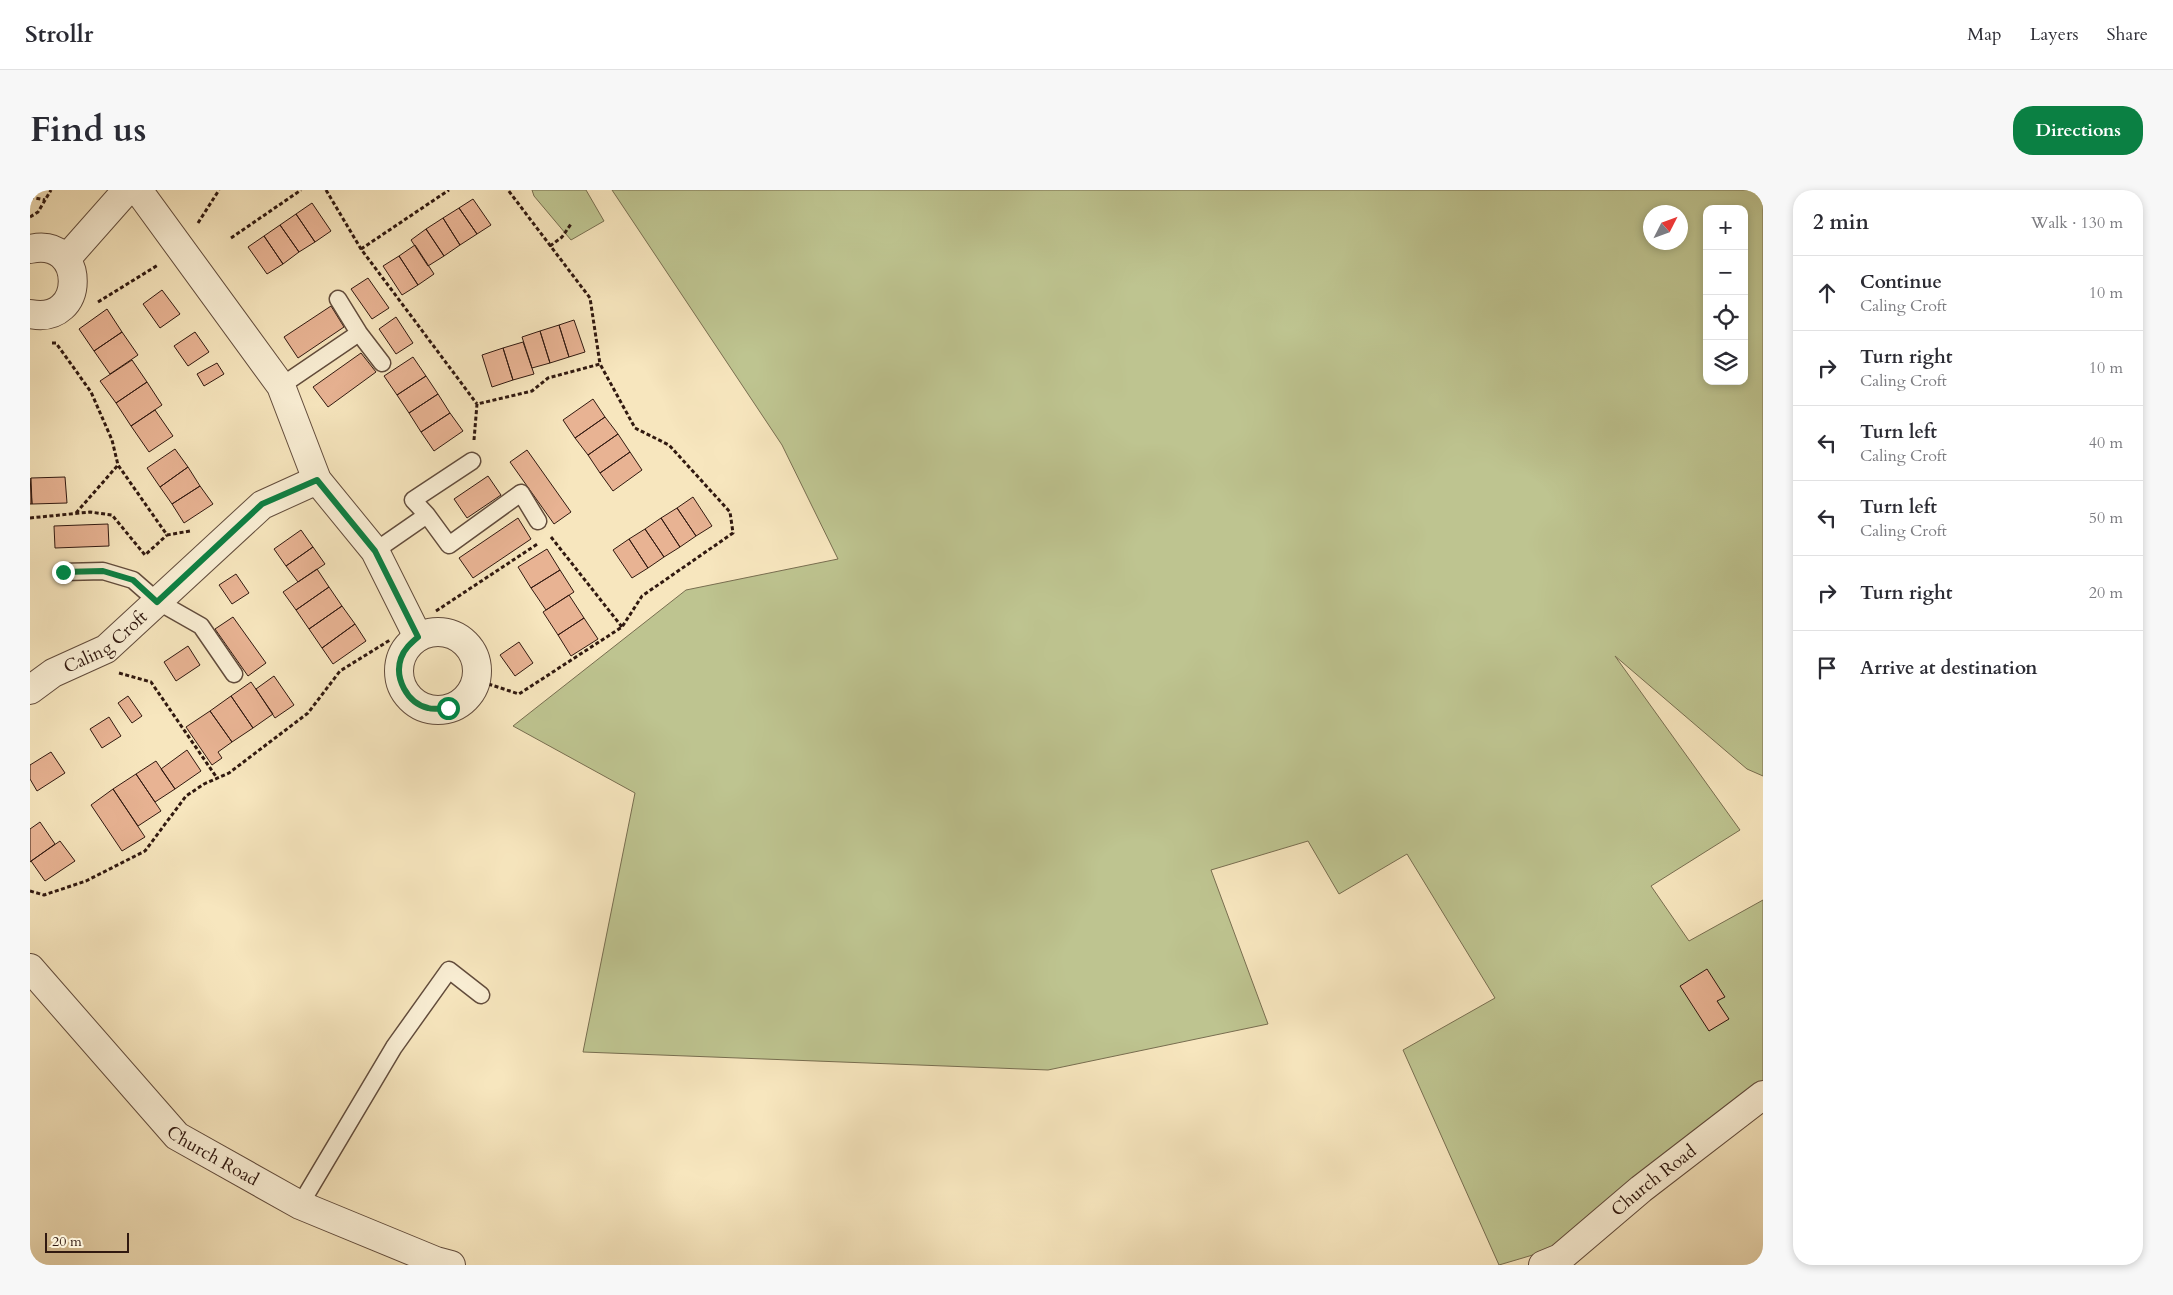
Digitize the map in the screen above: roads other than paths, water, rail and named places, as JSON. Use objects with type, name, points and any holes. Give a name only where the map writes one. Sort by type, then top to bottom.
[{"type":"street","points":[[66,259],[127,190]]},
{"type":"street","points":[[138,190],[180,251],[281,386],[317,480],[375,551],[416,631]]},
{"type":"street","points":[[30,249],[38,247],[49,248],[66,259],[72,270],[74,281],[70,296],[64,306],[54,312],[38,316],[30,314]]},
{"type":"street","name":"Caling Croft","points":[[30,690],[53,673],[106,649],[262,504],[317,480]]},
{"type":"street","points":[[416,631],[445,632],[453,635],[464,642],[473,654],[477,666],[476,680],[470,693],[460,702],[448,708],[429,708],[416,703],[408,696],[401,684],[399,671],[401,658],[416,631]]},
{"type":"street","name":"Church Road","points":[[30,968],[178,1136],[300,1206],[436,1261],[451,1265]]},
{"type":"street","name":"Church Road","points":[[1543,1265],[1560,1258],[1640,1189],[1763,1094]]},
{"type":"lane","points":[[338,299],[382,363]]},
{"type":"lane","points":[[281,386],[359,332]]},
{"type":"lane","points":[[472,461],[413,500],[449,544],[521,493],[538,521]]},
{"type":"lane","points":[[375,551],[427,515]]},
{"type":"lane","points":[[63,572],[103,571],[133,580],[157,602],[201,626],[234,674]]},
{"type":"lane","points":[[300,1206],[394,1047],[449,970],[481,996]]}]
